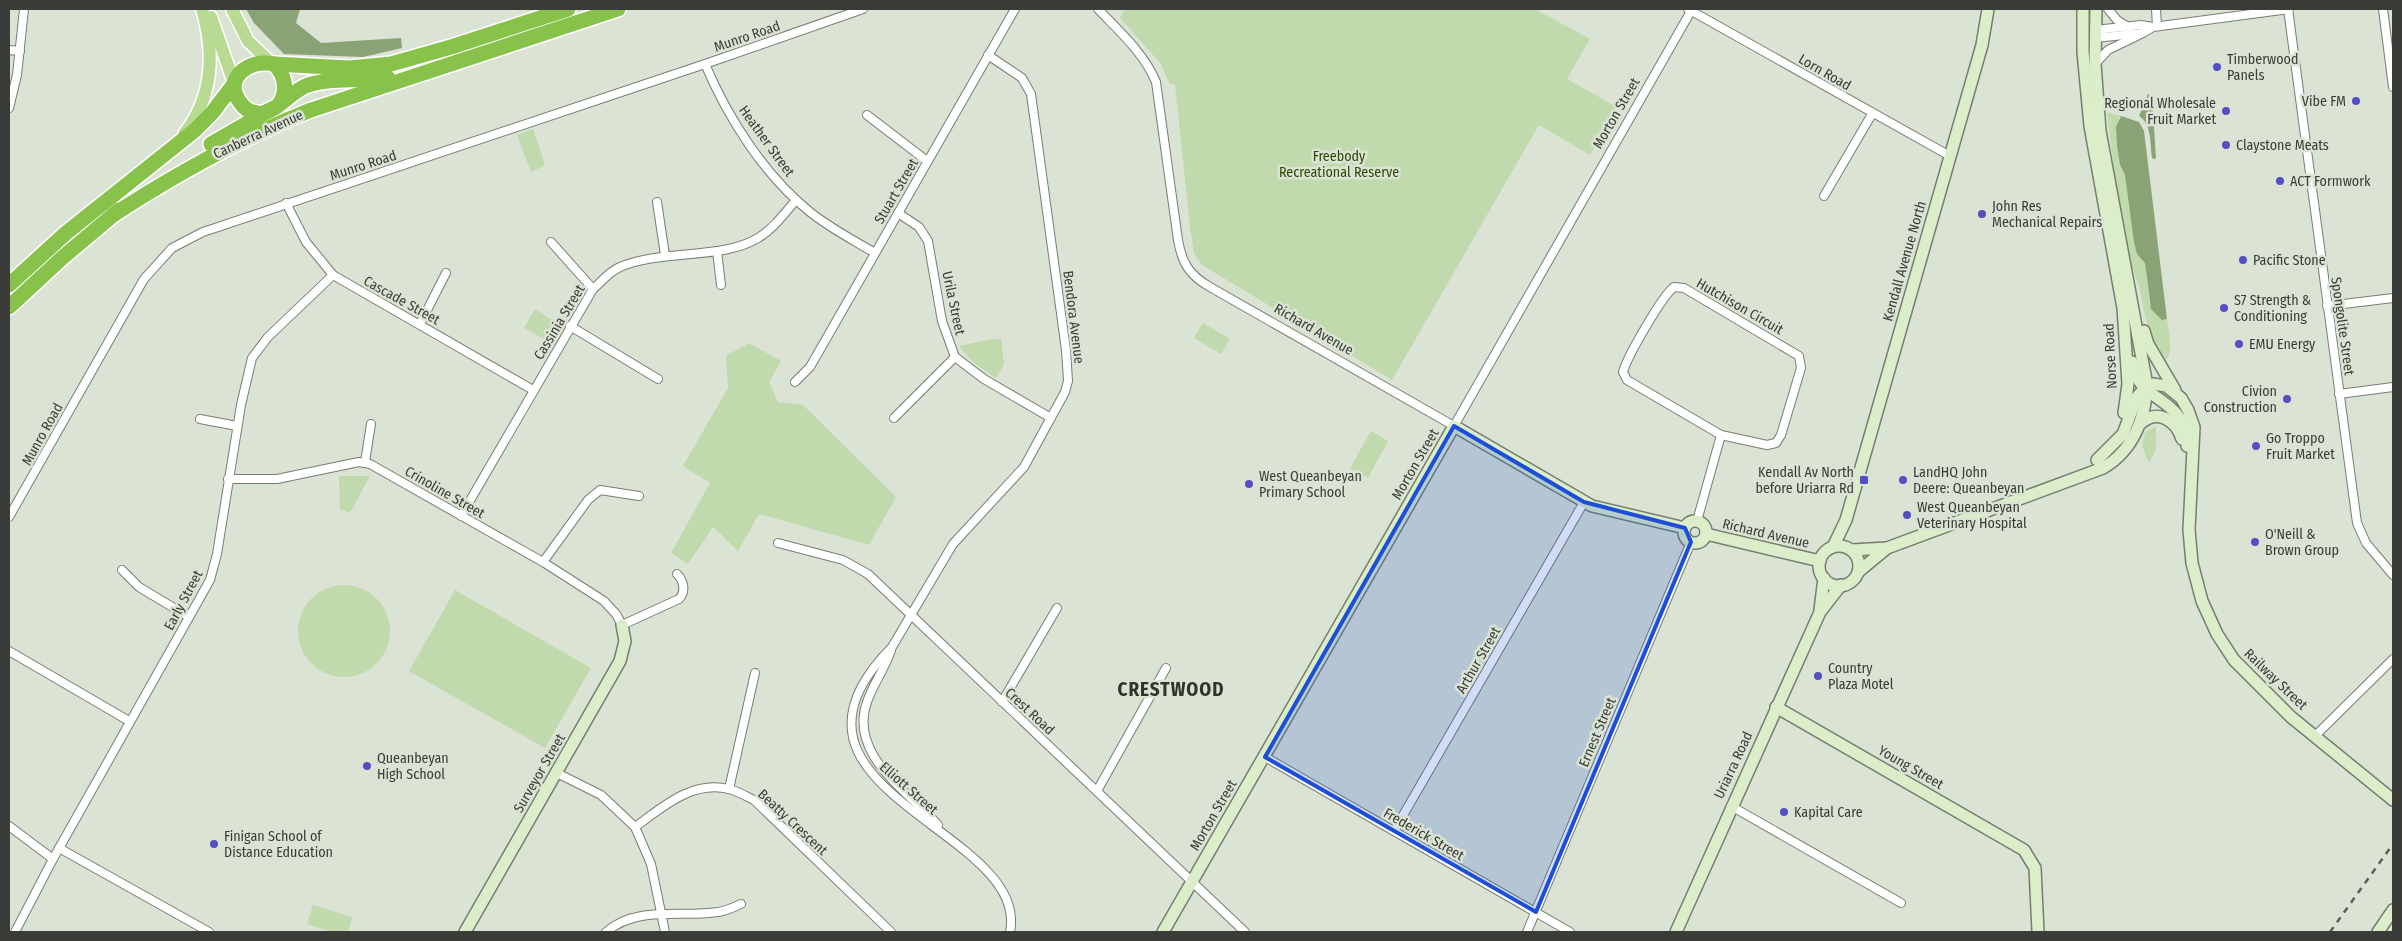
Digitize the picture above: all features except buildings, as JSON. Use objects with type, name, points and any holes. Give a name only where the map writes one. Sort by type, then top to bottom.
[{"type":"highway","points":[[9,285],[66,233],[204,121],[234,84],[240,72],[248,66],[260,63],[349,68],[391,64],[451,47],[568,9]]},
{"type":"highway","name":"Canberra Avenue","points":[[113,215],[184,170],[266,128],[310,110],[618,9]]},
{"type":"highway","points":[[234,84],[236,97],[248,110],[257,113],[275,106],[284,95],[284,83],[281,73],[273,64]]},
{"type":"highway","name":"Canberra Avenue","points":[[9,307],[56,263],[113,215],[183,161],[275,106],[298,90],[318,82],[415,76]]},
{"type":"main road","points":[[169,151],[192,123],[208,88],[210,47],[202,9]]},
{"type":"main road","points":[[208,9],[234,84]]},
{"type":"main road","points":[[232,9],[248,41],[273,64]]},
{"type":"main road","name":"Kendall Avenue North","points":[[1832,547],[1846,520],[1982,45],[1988,9]]},
{"type":"main road","name":"Norse Road","points":[[2072,481],[2097,460],[2118,431],[2127,402],[2128,384],[2123,308],[2091,135],[2083,35],[2083,9]]},
{"type":"main road","name":"Norse Road","points":[[2072,481],[2113,462],[2127,446],[2140,424],[2146,389],[2100,131],[2095,64],[2096,9]]},
{"type":"main road","points":[[2083,35],[2095,34]]},
{"type":"main road","name":"Railway Street","points":[[2125,266],[2136,288],[2148,344],[2188,410],[2194,427],[2189,530],[2192,563],[2202,601],[2217,634],[2234,660],[2291,717],[2316,735],[2393,800]]},
{"type":"main road","name":"Railway Street","points":[[2123,308],[2134,371],[2146,389],[2173,408],[2182,420],[2187,438],[2187,464]]},
{"type":"main road","points":[[2097,460],[2123,434],[2137,396],[2153,384],[2163,385],[2177,394]]},
{"type":"main road","name":"Railway Street","points":[[2140,424],[2148,418],[2156,417],[2172,422],[2180,433],[2190,485]]},
{"type":"main road","name":"Richard Avenue","points":[[1454,426],[1592,506],[1684,528]]},
{"type":"main road","name":"Morton Street","points":[[1163,932],[1454,426]]},
{"type":"main road","points":[[1887,548],[1858,572],[1851,581],[1841,585],[1834,584],[1824,578],[1820,570],[1820,561],[1825,552],[1832,547],[1842,546],[1851,550],[1887,548],[2072,481]]},
{"type":"main road","name":"Kendall Avenue North","points":[[1846,520],[1851,550]]},
{"type":"main road","points":[[1697,521],[1703,524],[1706,534],[1698,542],[1691,542],[1684,535],[1684,528],[1688,523],[1697,521]]},
{"type":"main road","name":"Richard Avenue","points":[[1706,534],[1820,561]]},
{"type":"main road","points":[[1851,550],[1858,560],[1858,572]]},
{"type":"main road","name":"Uriarra Road","points":[[1820,612],[1824,578]]},
{"type":"main road","name":"Uriarra Road","points":[[1676,932],[1731,806],[1820,612],[1841,585]]},
{"type":"main road","name":"Surveyor Street","points":[[465,932],[620,661],[625,641],[622,625]]},
{"type":"main road","name":"Young Street","points":[[1776,707],[2018,846],[2029,856],[2036,875],[2038,932]]},
{"type":"main road","points":[[2378,932],[2393,910]]},
{"type":"street","points":[[9,108],[17,75],[24,9]]},
{"type":"street","name":"Munro Road","points":[[9,517],[135,293],[154,266],[172,248],[186,239],[286,203],[705,64],[863,9]]},
{"type":"street","name":"Stuart Street","points":[[795,382],[810,367],[1015,9]]},
{"type":"street","name":"Richard Avenue","points":[[1098,9],[1138,52],[1148,65],[1156,82],[1180,248],[1185,264],[1192,274],[1210,287],[1454,426]]},
{"type":"street","points":[[2108,9],[2114,17],[2128,26]]},
{"type":"street","points":[[2155,27],[2156,9]]},
{"type":"street","points":[[2095,34],[2128,26],[2155,27],[2289,9]]},
{"type":"street","name":"Spongolite Street","points":[[2289,9],[2357,523],[2366,543],[2393,575]]},
{"type":"street","points":[[2383,9],[2393,87]]},
{"type":"street","name":"Morton Street","points":[[1454,426],[1690,10]]},
{"type":"street","name":"Lorn Road","points":[[1690,10],[1872,114],[1950,156]]},
{"type":"street","points":[[2095,64],[2108,50],[2155,27]]},
{"type":"street","points":[[2095,34],[2143,33]]},
{"type":"street","points":[[9,50],[20,51]]},
{"type":"street","name":"Bendora Avenue","points":[[912,615],[953,544],[1024,467],[1065,392],[1068,366],[1031,94],[1022,78],[988,55]]},
{"type":"street","name":"Heather Street","points":[[705,64],[719,97],[766,167],[796,200],[824,222],[874,253]]},
{"type":"street","points":[[1824,196],[1872,114]]},
{"type":"street","points":[[867,115],[928,161]]},
{"type":"street","name":"Cassinia Street","points":[[461,516],[593,288],[619,267],[665,255],[717,250],[750,242],[759,238],[796,200]]},
{"type":"street","points":[[656,202],[665,255]]},
{"type":"street","name":"Cascade Street","points":[[286,203],[306,242],[333,275],[533,390]]},
{"type":"street","name":"Urila Street","points":[[898,213],[919,227],[928,241],[942,321],[955,357]]},
{"type":"street","points":[[550,242],[593,288]]},
{"type":"street","points":[[717,250],[721,285]]},
{"type":"street","points":[[420,324],[446,273]]},
{"type":"street","name":"Early Street","points":[[15,932],[52,859],[212,575],[237,426],[252,358],[268,337],[333,275]]},
{"type":"street","name":"Hutchison Circuit","points":[[1674,287],[1684,288],[1794,351],[1800,359],[1800,368],[1781,435],[1776,443],[1767,445],[1721,435],[1630,382],[1624,376],[1623,372],[1627,360],[1664,298],[1674,287]]},
{"type":"street","points":[[2327,306],[2393,298]]},
{"type":"street","points":[[570,326],[658,379]]},
{"type":"street","points":[[894,418],[955,357],[984,380],[1052,418]]},
{"type":"street","points":[[2339,394],[2393,386]]},
{"type":"street","points":[[200,419],[237,426]]},
{"type":"street","points":[[228,480],[277,479],[365,462],[371,424]]},
{"type":"street","points":[[1697,521],[1721,435]]},
{"type":"street","name":"Crinoline Street","points":[[365,462],[544,562],[604,601],[616,614],[622,625]]},
{"type":"street","points":[[544,562],[588,500],[600,490],[639,496]]},
{"type":"street","name":"Arthur Street","points":[[1394,831],[1584,502]]},
{"type":"street","name":"Ernest Street","points":[[1527,932],[1691,542]]},
{"type":"street","name":"Crest Road","points":[[778,543],[843,560],[860,568],[912,615],[1245,932]]},
{"type":"street","points":[[122,570],[139,587],[189,617]]},
{"type":"street","points":[[622,625],[679,600],[684,588],[682,579],[677,574]]},
{"type":"street","points":[[1002,702],[1057,608]]},
{"type":"street","name":"Elliott Street","points":[[912,615],[892,647],[880,659],[859,693],[852,715],[854,740],[863,761],[875,777],[912,810],[947,836]]},
{"type":"street","name":"Elliott Street","points":[[892,647],[887,664],[866,703],[864,717],[866,741],[879,765],[947,836],[987,872],[1004,892],[1010,905],[1010,932]]},
{"type":"street","points":[[9,651],[129,721]]},
{"type":"street","points":[[2316,735],[2335,719],[2393,659]]},
{"type":"street","points":[[1097,791],[1166,668]]},
{"type":"street","points":[[729,789],[755,673]]},
{"type":"street","name":"Frederick Street","points":[[1265,757],[1570,932]]},
{"type":"street","points":[[557,773],[601,795],[635,827],[651,864],[665,932]]},
{"type":"street","name":"Beatty Crescent","points":[[635,827],[675,798],[696,789],[704,786],[729,789],[754,800],[891,932]]},
{"type":"street","points":[[1731,806],[1901,903]]},
{"type":"street","points":[[9,826],[52,859]]},
{"type":"street","points":[[59,848],[209,932]]},
{"type":"street","points":[[606,932],[616,924],[643,914],[720,912],[741,904]]},
{"type":"highlighted area","points":[[1454,426],[1584,502],[1685,528],[1691,542],[1536,912],[1265,757]]},
{"type":"green space","points":[[246,9],[300,9],[296,23],[321,43],[401,38],[402,48],[363,57],[284,54],[254,23]]},
{"type":"green space","name":"Freebody Recreational Reserve","points":[[1125,9],[1535,9],[1590,39],[1567,79],[1617,107],[1590,155],[1539,125],[1392,380],[1202,265],[1194,253],[1190,227],[1175,85],[1169,83],[1161,64],[1120,18]]},
{"type":"green space","points":[[2148,94],[2152,96],[2156,158],[2154,159],[2152,158],[2148,129],[2139,116]]},
{"type":"green space","points":[[2107,112],[2121,116],[2118,119],[2120,165],[2125,175],[2137,254],[2145,262],[2149,301],[2162,319],[2167,319],[2170,348],[2164,362],[2154,344],[2130,262],[2119,206]]},
{"type":"green space","points":[[2121,116],[2139,122],[2144,131],[2167,319],[2162,320],[2151,309],[2145,263],[2137,254],[2134,242],[2125,175],[2120,165],[2117,145],[2116,127]]},
{"type":"green space","points":[[533,129],[545,165],[531,172],[517,135]]},
{"type":"green space","points":[[535,309],[568,330],[558,347],[524,328]]},
{"type":"green space","points":[[1203,323],[1230,339],[1221,354],[1194,338]]},
{"type":"green space","points":[[1001,339],[1004,364],[996,378],[974,363],[959,346]]},
{"type":"green space","points":[[749,343],[781,361],[769,382],[778,402],[803,405],[896,497],[869,545],[759,514],[738,551],[713,527],[688,564],[671,553],[710,483],[683,466],[728,388],[726,356]]},
{"type":"green space","points":[[2156,426],[2156,450],[2149,463],[2142,446],[2145,432]]},
{"type":"green space","points":[[1371,431],[1388,441],[1368,478],[1350,468]]},
{"type":"green space","points":[[339,476],[370,476],[350,513],[340,509]]},
{"type":"green space","points":[[344,585],[362,588],[377,598],[387,613],[390,631],[387,649],[377,664],[362,674],[344,677],[326,674],[311,664],[301,649],[298,631],[301,613],[311,598],[326,588]]},
{"type":"green space","points":[[455,590],[591,668],[545,748],[409,671]]},
{"type":"green space","points":[[313,905],[352,917],[348,932],[332,932],[307,924]]},
{"type":"railway","points":[[2330,932],[2393,844]]},
{"type":"place","name":"Timberwood Panels","points":[[2217,67]]},
{"type":"place","name":"Vibe FM","points":[[2356,101]]},
{"type":"place","name":"Regional Wholesale Fruit Market","points":[[2226,111]]},
{"type":"place","name":"Claystone Meats","points":[[2226,145]]},
{"type":"place","name":"ACT Formwork","points":[[2280,181]]},
{"type":"place","name":"John Res Mechanical Repairs","points":[[1982,214]]},
{"type":"place","name":"Pacific Stone","points":[[2243,260]]},
{"type":"place","name":"S7 Strength & Conditioning","points":[[2224,308]]},
{"type":"place","name":"EMU Energy","points":[[2239,344]]},
{"type":"place","name":"Civion Construction","points":[[2287,399]]},
{"type":"place","name":"Go Troppo Fruit Market","points":[[2256,446]]},
{"type":"place","name":"Kendall Av North before Uriarra Rd","points":[[1864,480]]},
{"type":"place","name":"LandHQ John Deere: Queanbeyan","points":[[1903,480]]},
{"type":"place","name":"West Queanbeyan Primary School","points":[[1249,484]]},
{"type":"place","name":"West Queanbeyan Veterinary Hospital","points":[[1907,515]]},
{"type":"place","name":"O'Neill & Brown Group","points":[[2255,542]]},
{"type":"place","name":"Country Plaza Motel","points":[[1818,676]]},
{"type":"place","name":"Queanbeyan High School","points":[[367,766]]},
{"type":"place","name":"Kapital Care","points":[[1784,812]]},
{"type":"place","name":"Finigan School of Distance Education","points":[[214,844]]},
{"type":"district","name":"CRESTWOOD","points":[[1171,689]]}]
